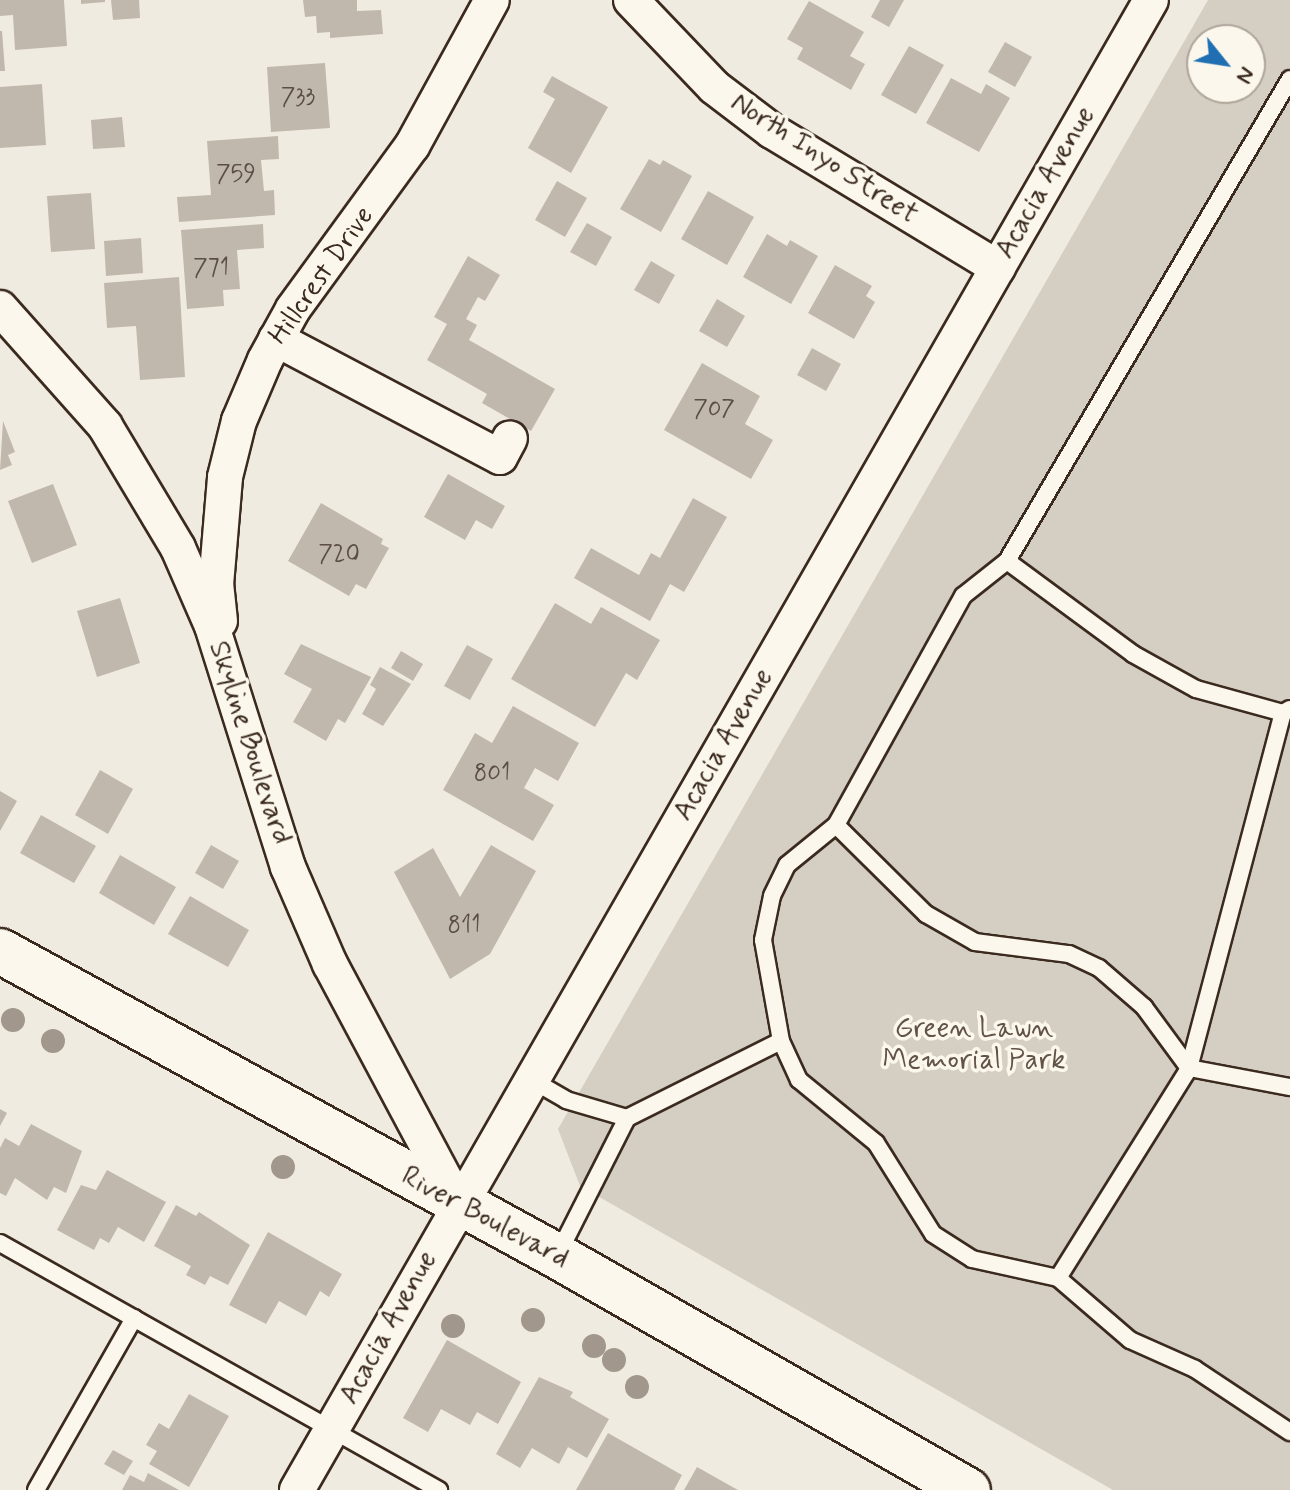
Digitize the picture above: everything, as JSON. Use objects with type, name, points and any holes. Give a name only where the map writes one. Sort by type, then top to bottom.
[{"type":"main road","name":"River Boulevard","points":[[0,951],[458,1205],[557,1256],[968,1490]]},
{"type":"street","name":"Hillcrest Drive","points":[[226,670],[216,585],[225,477],[239,421],[276,339],[412,146],[492,0]]},
{"type":"street","name":"North Inyo Street","points":[[631,0],[714,87],[772,131],[998,268]]},
{"type":"street","name":"Acacia Avenue","points":[[297,1490],[1151,0]]},
{"type":"street","name":"Skyline Boulevard","points":[[0,308],[78,393],[144,485],[178,548],[226,670],[258,781],[324,950],[458,1205]]},
{"type":"street","points":[[276,339],[500,457],[510,438]]},
{"type":"lane","points":[[1290,79],[1007,561],[963,596],[836,825],[787,865],[772,896],[763,940],[781,1041],[799,1080],[876,1143],[933,1234],[972,1259],[1058,1278],[1130,1340],[1195,1369],[1290,1432]]},
{"type":"lane","points":[[1007,561],[1133,654],[1196,689],[1286,711],[1189,1068],[1058,1278]]},
{"type":"lane","points":[[836,825],[926,914],[975,942],[1069,954],[1099,968],[1144,1007],[1189,1068],[1290,1087]]},
{"type":"lane","points":[[557,1256],[627,1118],[781,1041]]},
{"type":"lane","points":[[532,1080],[566,1100],[627,1118]]},
{"type":"lane","points":[[0,1243],[439,1490]]},
{"type":"lane","points":[[36,1490],[134,1318]]},
{"type":"green space","name":"Green Lawn Memorial Park","points":[[1208,0],[1290,0],[1290,1490],[1113,1490],[580,1186],[558,1129],[1186,38],[1186,104],[1266,104],[1266,24],[1194,24]]},
{"type":"building","points":[[0,0],[64,0],[67,46],[15,50],[13,15],[0,16]]},
{"type":"building","points":[[81,0],[105,0],[105,2],[81,4]]},
{"type":"building","points":[[111,0],[139,0],[140,18],[113,20]]},
{"type":"building","points":[[303,0],[357,0],[357,11],[381,10],[383,34],[330,38],[330,32],[317,33],[316,16],[305,17]]},
{"type":"building","points":[[880,0],[904,0],[889,27],[871,17]]},
{"type":"building","points":[[809,1],[864,32],[850,56],[865,64],[851,90],[797,59],[803,48],[787,39]]},
{"type":"building","points":[[2,31],[5,71],[0,71]]},
{"type":"building","points":[[1005,42],[1032,57],[1015,87],[988,72]]},
{"type":"building","points":[[909,46],[944,65],[916,114],[881,95]]},
{"type":"building","points":[[325,63],[330,128],[271,132],[267,67]]},
{"type":"building","points":[[552,76],[608,107],[571,173],[528,148],[555,99],[543,92]]},
{"type":"building","points":[[951,78],[981,94],[986,84],[1010,98],[979,152],[926,123]]},
{"type":"building","points":[[42,84],[46,145],[0,148],[0,87]]},
{"type":"building","points":[[122,117],[125,147],[93,149],[91,120]]},
{"type":"building","points":[[278,136],[279,159],[261,160],[264,191],[274,190],[275,215],[179,222],[177,197],[211,195],[207,141]]},
{"type":"building","points":[[649,159],[660,165],[663,160],[692,176],[661,232],[620,209]]},
{"type":"building","points":[[557,181],[587,198],[565,237],[535,220]]},
{"type":"building","points":[[708,191],[754,217],[727,265],[681,239]]},
{"type":"building","points":[[91,193],[95,249],[51,252],[47,196]]},
{"type":"building","points":[[587,223],[612,237],[596,266],[570,252]]},
{"type":"building","points":[[263,224],[264,248],[237,250],[240,289],[223,290],[224,306],[187,309],[181,230]]},
{"type":"building","points":[[767,234],[787,246],[790,240],[818,256],[791,304],[743,277]]},
{"type":"building","points":[[141,238],[143,273],[106,276],[104,241]]},
{"type":"building","points":[[468,256],[500,275],[485,301],[478,297],[466,319],[477,325],[469,340],[555,389],[531,431],[482,403],[487,394],[427,360],[447,324],[434,317]]},
{"type":"building","points":[[651,261],[675,275],[659,304],[634,290]]},
{"type":"building","points":[[835,265],[872,286],[866,296],[875,302],[854,339],[808,313]]},
{"type":"building","points":[[179,277],[185,377],[140,380],[136,326],[107,328],[104,283]]},
{"type":"building","points":[[717,299],[745,316],[727,347],[699,331]]},
{"type":"building","points":[[812,348],[841,364],[826,391],[797,375]]},
{"type":"building","points":[[702,363],[760,396],[745,424],[773,440],[751,479],[664,430]]},
{"type":"building","points":[[3,421],[15,452],[8,455],[12,465],[0,470]]},
{"type":"building","points":[[448,474],[505,506],[492,529],[476,520],[465,540],[424,517]]},
{"type":"building","points":[[53,484],[77,545],[32,563],[8,501]]},
{"type":"building","points":[[693,498],[727,517],[684,592],[670,584],[650,621],[574,578],[591,548],[639,575],[651,553],[660,558]]},
{"type":"building","points":[[321,503],[383,539],[381,544],[389,548],[366,589],[356,584],[349,596],[288,561]]},
{"type":"building","points":[[120,598],[140,663],[97,677],[77,611]]},
{"type":"building","points":[[555,603],[591,624],[601,607],[660,640],[637,680],[626,673],[595,727],[511,679]]},
{"type":"building","points":[[301,644],[371,677],[345,723],[338,719],[326,741],[293,722],[312,689],[284,674]]},
{"type":"building","points":[[467,645],[493,659],[470,700],[444,686]]},
{"type":"building","points":[[401,651],[423,664],[413,681],[391,668]]},
{"type":"building","points":[[380,667],[411,684],[383,726],[362,714],[376,689],[370,685]]},
{"type":"building","points":[[513,706],[579,743],[558,781],[535,768],[524,788],[554,805],[533,841],[443,790],[475,733],[492,743]]},
{"type":"building","points":[[100,770],[133,789],[108,834],[75,815]]},
{"type":"building","points":[[0,791],[17,801],[0,831]]},
{"type":"building","points":[[41,815],[96,846],[74,883],[20,853]]},
{"type":"building","points":[[211,845],[239,861],[223,889],[195,873]]},
{"type":"building","points":[[491,845],[536,871],[490,954],[450,979],[394,872],[433,848],[460,897]]},
{"type":"building","points":[[120,855],[176,887],[154,925],[99,893]]},
{"type":"building","points":[[190,896],[249,930],[228,967],[168,934]]},
{"type":"building","points":[[0,1109],[7,1113],[0,1126]]},
{"type":"building","points":[[31,1124],[82,1151],[66,1193],[54,1187],[47,1200],[15,1178],[6,1196],[0,1193],[0,1148],[5,1138],[19,1146]]},
{"type":"building","points":[[107,1170],[166,1202],[144,1242],[118,1227],[109,1243],[100,1238],[94,1250],[57,1230],[81,1185],[96,1190]]},
{"type":"building","points":[[176,1205],[196,1216],[199,1212],[250,1245],[228,1285],[210,1276],[205,1285],[186,1275],[191,1266],[154,1246]]},
{"type":"building","points":[[268,1232],[342,1274],[329,1297],[320,1291],[306,1316],[279,1301],[266,1324],[229,1305]]},
{"type":"building","points":[[447,1340],[521,1382],[498,1424],[477,1412],[470,1425],[441,1409],[428,1432],[403,1418]]},
{"type":"building","points":[[539,1377],[573,1392],[570,1397],[609,1419],[587,1458],[568,1447],[559,1464],[532,1448],[520,1468],[496,1454]]},
{"type":"building","points":[[189,1394],[229,1416],[189,1487],[149,1464],[157,1451],[146,1445],[159,1423],[169,1429]]},
{"type":"building","points":[[608,1433],[682,1475],[674,1490],[576,1490]]},
{"type":"building","points":[[113,1450],[133,1461],[124,1475],[104,1464]]},
{"type":"building","points":[[697,1467],[738,1490],[684,1490]]},
{"type":"building","points":[[148,1473],[179,1490],[122,1490],[130,1475],[144,1482]]}]
